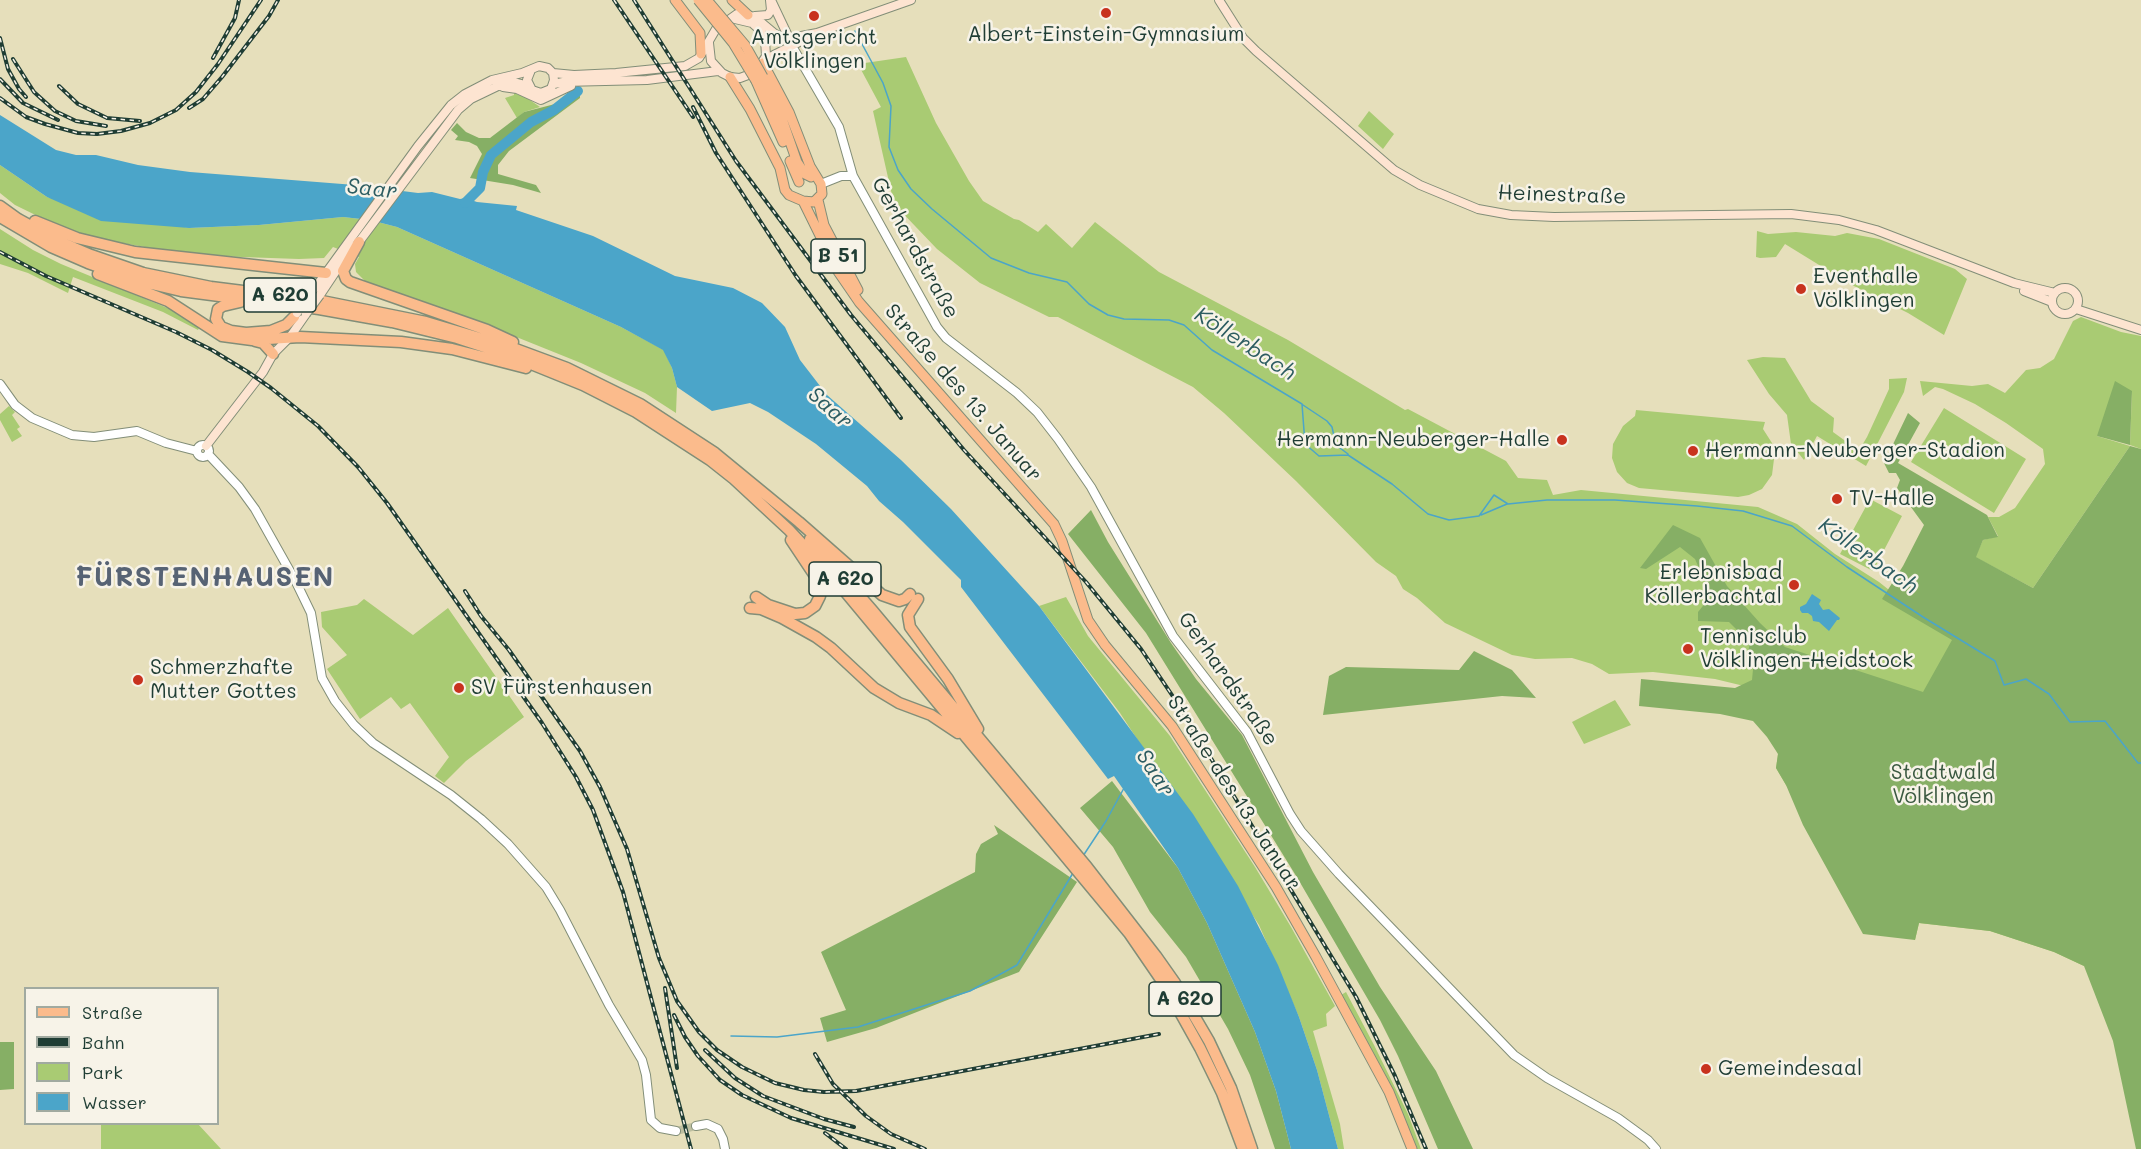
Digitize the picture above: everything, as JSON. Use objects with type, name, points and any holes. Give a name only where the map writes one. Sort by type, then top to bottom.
[{"type":"highway","points":[[0,200],[43,225],[77,238],[135,252],[326,273]]},
{"type":"highway","name":"A 620","points":[[0,206],[18,219],[58,241],[135,271],[195,284],[322,301],[426,322],[513,348],[567,369],[658,415],[715,453],[763,493],[772,509]]},
{"type":"highway","name":"A 620","points":[[0,217],[51,247],[139,281],[181,291],[329,311],[423,330],[509,355],[583,385],[652,421],[726,473],[772,509]]},
{"type":"highway","points":[[359,242],[345,256],[343,271],[345,279],[487,330],[567,369]]},
{"type":"highway","points":[[51,247],[89,270],[168,301],[222,336],[252,340],[290,337],[426,344],[476,354],[583,385]]},
{"type":"highway","points":[[252,301],[220,307],[216,315],[219,325],[231,331],[260,332],[279,328],[299,315]]},
{"type":"highway","points":[[252,340],[263,344],[273,354]]},
{"type":"highway","points":[[772,509],[882,595],[899,601],[914,596],[908,615],[910,627],[961,700],[988,756]]},
{"type":"highway","points":[[756,597],[795,614],[805,613],[815,606],[820,596],[817,579],[793,527],[772,509]]},
{"type":"highway","name":"A 620","points":[[793,527],[872,610],[988,756],[1156,956],[1194,1014],[1231,1088],[1252,1149]]},
{"type":"highway","points":[[750,608],[761,609],[782,618],[816,638],[831,648],[874,688],[899,703],[931,715],[951,727],[988,756]]},
{"type":"highway","name":"A 620","points":[[1084,870],[1176,1003],[1218,1084],[1244,1149]]},
{"type":"main road","points":[[675,0],[700,33],[701,54]]},
{"type":"main road","points":[[698,0],[760,79],[780,113],[797,162],[805,174],[816,180]]},
{"type":"main road","points":[[707,0],[745,45],[799,182],[796,191],[801,200]]},
{"type":"main road","points":[[732,0],[748,15],[790,42]]},
{"type":"main road","points":[[273,354],[275,342],[320,295],[418,146],[451,105],[465,94],[492,80],[543,66],[553,73],[595,74],[666,69],[691,64],[701,54],[712,34],[733,15],[762,17],[768,15],[771,10],[771,0]]},
{"type":"main road","points":[[771,0],[790,42]]},
{"type":"main road","points":[[712,34],[709,55],[718,71],[730,77],[747,76],[756,72],[764,62],[783,50],[790,42],[911,0]]},
{"type":"main road","name":"Heinestraße","points":[[1219,0],[1243,38],[1256,51],[1394,170],[1420,185],[1478,209],[1511,215],[1554,217],[1791,214],[1839,220],[1886,234],[2014,283],[2025,292],[2053,298]]},
{"type":"main road","points":[[723,23],[742,20],[756,26],[762,33],[766,43],[764,62],[789,112],[822,194],[818,200],[812,203],[801,200],[789,195],[785,190],[780,168],[750,108],[730,77]]},
{"type":"main road","points":[[529,86],[527,77],[531,70]]},
{"type":"main road","points":[[359,242],[458,110],[471,99],[494,88],[514,82],[543,93],[554,84],[636,81],[718,71]]},
{"type":"main road","points":[[553,73],[554,84]]},
{"type":"main road","points":[[494,88],[514,88],[542,100],[576,82]]},
{"type":"main road","points":[[799,182],[803,179],[816,180]]},
{"type":"main road","name":"Straße des 13. Januar","points":[[801,200],[837,270],[859,302],[1054,524],[1062,541],[1088,620],[1105,645],[1172,726],[1261,863],[1366,1049],[1396,1107],[1412,1149]]},
{"type":"main road","name":"Straße des 13. Januar","points":[[818,200],[824,225],[866,309]]},
{"type":"main road","points":[[207,450],[263,372],[273,354],[290,337],[310,294],[326,273],[345,256]]},
{"type":"main road","points":[[2062,288],[2069,288],[2076,293],[2078,305],[2070,314],[2063,315],[2056,311],[2053,298],[2062,288]]},
{"type":"main road","points":[[2078,305],[2141,330]]},
{"type":"street","name":"Gerhardstraße","points":[[790,42],[839,127],[853,176],[937,327],[946,338],[1017,393],[1037,412],[1084,477],[1173,636],[1247,732],[1301,831],[1339,874],[1514,1055],[1547,1078],[1618,1118],[1648,1140],[1656,1149]]},
{"type":"street","points":[[816,180],[853,176]]},
{"type":"street","points":[[0,384],[15,405],[32,418],[72,435],[94,437],[131,430],[166,443],[197,451],[199,447],[207,450],[239,487],[296,582],[311,613],[322,678],[335,701],[354,725],[373,743],[451,795],[481,819],[508,844],[546,887],[642,1060],[651,1120],[660,1128],[676,1131]]},
{"type":"street","points":[[696,1126],[707,1124],[718,1129],[725,1149]]},
{"type":"green space","name":"Stadtwald Völklingen","points":[[906,57],[936,123],[969,181],[983,201],[1014,219],[1038,232],[1046,224],[1072,248],[1095,222],[1159,272],[1288,340],[1405,410],[1408,409],[1506,461],[1518,478],[1547,480],[1553,495],[1581,490],[1758,507],[1797,524],[1835,554],[1879,582],[1908,605],[1995,654],[2084,966],[2054,952],[1990,931],[1919,923],[1915,940],[1786,785],[1776,768],[1778,754],[1769,692],[1715,679],[1653,672],[1609,674],[1592,664],[1572,658],[1535,659],[1512,655],[1445,623],[1417,598],[1403,589],[1396,576],[1376,562],[1296,481],[1193,387],[1058,317],[1049,317],[980,283],[937,249],[894,204],[873,111],[881,107],[858,64]]},
{"type":"green space","points":[[572,91],[580,91],[580,98],[509,151],[498,165],[498,174],[536,185],[541,193],[513,185],[470,178],[482,154],[477,146],[455,140],[458,136],[451,130],[457,123],[466,132],[479,138],[490,138],[524,112],[555,104]]},
{"type":"green space","points":[[514,93],[540,107],[524,112],[517,118],[505,98]]},
{"type":"green space","points":[[1369,111],[1394,134],[1383,149],[1358,126]]},
{"type":"green space","points":[[0,165],[47,197],[189,228],[259,225],[343,217],[370,220],[397,227],[621,327],[664,350],[677,387],[676,413],[645,393],[581,363],[489,326],[365,281],[356,272],[355,264],[359,257],[333,247],[324,258],[214,256],[173,252],[94,238],[60,227],[15,205],[0,193]]},
{"type":"green space","points":[[0,229],[61,264],[183,316],[199,328],[198,330],[163,312],[73,277],[68,293],[28,273],[0,264]]},
{"type":"green space","points":[[1757,231],[1768,234],[1796,232],[1835,236],[1847,233],[1879,239],[1955,269],[1967,279],[1944,335],[1908,313],[1850,284],[1785,244],[1776,257],[1756,257]]},
{"type":"green space","points":[[2081,317],[2121,332],[2141,336],[2141,449],[2130,445],[2132,391],[2097,436],[2130,446],[2033,588],[1975,557],[1983,540],[1998,536],[1988,517],[1999,517],[2015,508],[2045,464],[2043,449],[1975,404],[1943,389],[1935,387],[1923,396],[1920,381],[1972,386],[1988,384],[2005,393],[2026,370],[2040,368],[2054,359],[2073,321]]},
{"type":"green space","points":[[1763,357],[1785,358],[1811,401],[1834,418],[1833,432],[1855,448],[1861,447],[1867,437],[1889,389],[1889,379],[1907,378],[1904,392],[1866,466],[1817,436],[1804,460],[1791,444],[1787,415],[1769,394],[1747,360]]},
{"type":"green space","points":[[2115,381],[2132,391],[2130,445],[2097,436]]},
{"type":"green space","points":[[9,406],[15,412],[12,415],[20,427],[17,429],[22,436],[12,442],[0,420],[0,414]]},
{"type":"green space","points":[[1944,408],[2026,459],[1994,513],[1911,462]]},
{"type":"green space","name":"Hermann-Neuberger-Stadion","points":[[1636,410],[1765,422],[1763,429],[1772,443],[1774,459],[1772,475],[1762,489],[1738,497],[1639,488],[1627,483],[1617,472],[1612,458],[1613,444],[1623,426],[1635,416]]},
{"type":"green space","points":[[1908,413],[1920,423],[1898,463],[1987,515],[1998,537],[1983,540],[1976,557],[2033,588],[2130,446],[2141,449],[2141,1149],[2136,1149],[2113,1041],[2084,966],[2054,952],[1990,931],[1919,923],[1915,940],[1863,934],[1803,825],[1776,768],[1778,754],[1753,721],[1720,714],[1639,706],[1641,679],[1735,688],[1752,680],[1754,659],[1747,656],[1750,643],[1729,622],[1698,621],[1698,612],[1711,596],[1695,559],[1680,547],[1646,569],[1640,568],[1673,525],[1700,538],[1727,586],[1785,647],[1923,692],[1952,640],[1882,599],[1903,566],[1924,525],[1897,488],[1900,480],[1896,473],[1889,473],[1884,463]]},
{"type":"green space","points":[[1870,499],[1902,516],[1873,571],[1840,554]]},
{"type":"green space","points":[[1091,510],[1108,542],[1171,643],[1196,679],[1242,735],[1313,872],[1380,987],[1436,1071],[1473,1149],[1438,1149],[1380,1020],[1298,879],[1146,633],[1068,534]]},
{"type":"green space","points":[[1066,597],[1088,636],[1170,736],[1255,867],[1335,1006],[1326,1014],[1327,1026],[1313,1031],[1340,1124],[1344,1149],[1338,1149],[1317,1070],[1299,1017],[1259,925],[1120,713],[1039,606]]},
{"type":"green space","points":[[364,599],[413,635],[448,608],[524,717],[466,761],[444,783],[435,776],[449,757],[410,703],[401,709],[391,697],[360,719],[327,669],[347,655],[322,627],[321,612],[357,605]]},
{"type":"green space","points":[[1474,651],[1512,670],[1536,698],[1502,696],[1323,715],[1329,676],[1346,667],[1459,670]]},
{"type":"green space","points":[[1615,700],[1631,725],[1584,744],[1572,722]]},
{"type":"green space","points":[[1112,781],[1178,868],[1207,923],[1255,1032],[1276,1091],[1291,1149],[1275,1149],[1250,1075],[1228,1029],[1186,957],[1150,912],[1113,847],[1080,808]]},
{"type":"green space","points":[[994,825],[1077,882],[1019,972],[876,1028],[827,1042],[820,1018],[846,1010],[821,952],[975,872],[976,854],[981,844],[998,834]]},
{"type":"green space","points":[[1346,992],[1408,1114],[1421,1149],[1416,1149],[1398,1102],[1341,995]]},
{"type":"green space","points":[[0,1042],[14,1042],[14,1089],[0,1090]]},
{"type":"green space","points":[[101,1125],[199,1125],[221,1149],[101,1149]]},
{"type":"water","name":"Saar","points":[[0,115],[56,150],[76,155],[96,155],[138,165],[190,172],[355,185],[418,193],[432,192],[460,199],[473,194],[474,201],[517,206],[516,210],[593,236],[675,276],[733,288],[762,303],[785,327],[800,360],[827,395],[901,460],[951,509],[1039,606],[1193,814],[1238,886],[1278,965],[1317,1070],[1338,1149],[1291,1149],[1276,1091],[1255,1032],[1207,923],[1178,868],[1114,776],[1108,779],[961,587],[961,580],[879,501],[867,486],[816,444],[768,412],[750,403],[712,411],[677,387],[672,368],[663,350],[621,327],[397,227],[370,220],[343,217],[259,225],[189,228],[101,221],[47,197],[0,165]]},
{"type":"water","points":[[1812,594],[1821,600],[1819,604],[1823,610],[1829,609],[1840,618],[1829,631],[1819,622],[1813,621],[1812,616],[1808,613],[1802,613],[1800,610]]},
{"type":"waterway","name":"Köllerbach","points":[[855,31],[883,83],[891,106],[889,147],[898,170],[911,189],[932,209],[991,258],[1029,273],[1067,282],[1089,304],[1108,315],[1124,319],[1169,320],[1184,325],[1212,350],[1302,404],[1305,444],[1319,456],[1348,455],[1392,484],[1428,514],[1449,520],[1479,516],[1494,495],[1508,504],[1547,500],[1615,500],[1697,506],[1743,511],[1792,526],[1847,567],[1995,661],[2004,685],[2026,679],[2049,694],[2070,722],[2105,721],[2138,763],[2141,763]]},
{"type":"waterway","name":"Köllerbach","points":[[465,203],[480,188],[483,172],[491,155],[531,122],[554,110],[578,91]]},
{"type":"waterway","name":"Köllerbach","points":[[1303,405],[1327,421],[1332,427],[1336,445],[1348,454]]},
{"type":"waterway","name":"Köllerbach","points":[[1481,515],[1507,504]]},
{"type":"waterway","points":[[1083,856],[1124,788]]},
{"type":"waterway","points":[[731,1036],[777,1037],[858,1027],[970,991],[1017,965],[1073,873]]},
{"type":"tunnel","points":[[676,1131],[696,1126]]},
{"type":"railway","points":[[213,58],[235,18],[239,0]]},
{"type":"railway","points":[[0,98],[26,117],[78,133],[97,134],[121,131],[150,123],[176,110],[196,92],[218,64],[261,0]]},
{"type":"railway","points":[[189,108],[203,99],[222,77],[269,16],[278,0]]},
{"type":"railway","points":[[614,0],[693,117]]},
{"type":"railway","points":[[634,0],[736,161],[851,315],[964,450],[1086,582],[1141,649],[1178,704],[1356,997],[1395,1076],[1426,1149]]},
{"type":"railway","points":[[0,38],[8,69],[26,97]]},
{"type":"railway","points":[[13,59],[34,92],[55,111],[76,121],[106,126]]},
{"type":"railway","points":[[0,79],[23,103],[58,120]]},
{"type":"railway","points":[[59,86],[78,104],[107,118],[140,121]]},
{"type":"railway","points":[[693,107],[716,153],[796,276],[901,418]]},
{"type":"railway","points":[[0,252],[46,276],[176,332],[248,372],[318,426],[358,467],[387,503],[542,723],[576,777],[593,810],[623,892],[691,1149]]},
{"type":"railway","points":[[465,591],[580,751],[600,787],[627,849],[659,958],[677,1001],[699,1032],[717,1050],[742,1067],[775,1083],[804,1090],[856,1091],[1159,1034]]},
{"type":"railway","points":[[665,988],[677,1068]]},
{"type":"railway","points":[[674,1015],[698,1056],[720,1080],[742,1095],[791,1118],[894,1149]]},
{"type":"railway","points":[[705,1050],[735,1078],[763,1096],[824,1119],[854,1127]]},
{"type":"railway","points":[[815,1054],[833,1084],[866,1116],[891,1134],[925,1149]]},
{"type":"railway","points":[[825,1133],[846,1149]]},
{"type":"place","name":"Albert-Einstein-Gymnasium","points":[[1106,13]]},
{"type":"place","name":"Amtsgericht Völklingen","points":[[814,16]]},
{"type":"place","name":"Eventhalle Völklingen","points":[[1801,289]]},
{"type":"place","name":"Hermann-Neuberger-Halle","points":[[1562,440]]},
{"type":"place","name":"Hermann-Neuberger-Stadion","points":[[1693,451]]},
{"type":"place","name":"TV-Halle","points":[[1837,499]]},
{"type":"place","name":"Erlebnisbad Köllerbachtal","points":[[1794,585]]},
{"type":"place","name":"Tennisclub Völklingen-Heidstock","points":[[1688,649]]},
{"type":"place","name":"Schmerzhafte Mutter Gottes","points":[[138,680]]},
{"type":"place","name":"SV Fürstenhausen","points":[[459,688]]},
{"type":"place","name":"Gemeindesaal","points":[[1706,1069]]},
{"type":"district","name":"FÜRSTENHAUSEN","points":[[205,578]]}]
